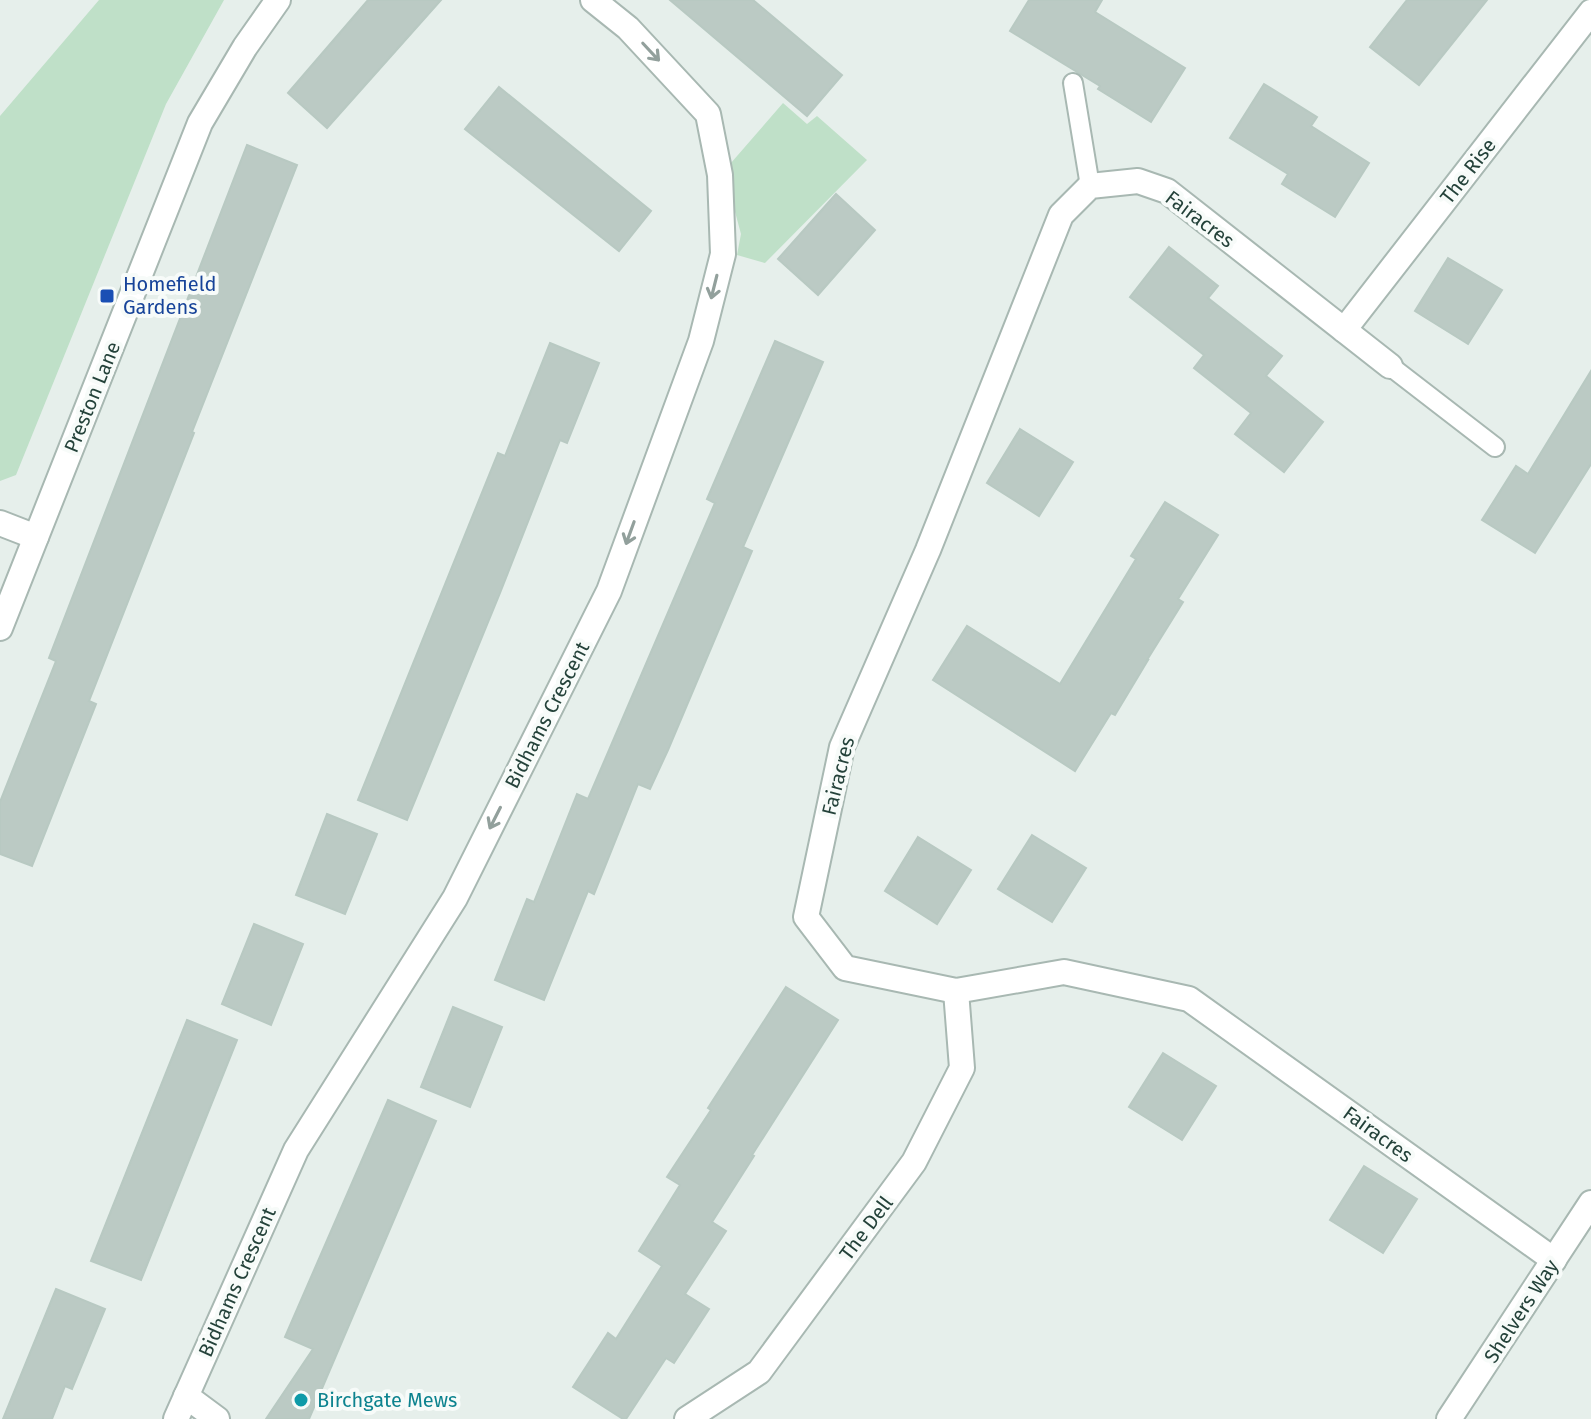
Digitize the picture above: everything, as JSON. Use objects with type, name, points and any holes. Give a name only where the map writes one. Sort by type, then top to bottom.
[{"type":"street","name":"Preston Lane","points":[[0,628],[200,123],[245,47],[278,0]]},
{"type":"street","name":"Bidhams Crescent","points":[[176,1419],[296,1150],[455,898],[609,591],[701,341],[723,254],[720,175],[708,114],[628,28],[593,0]]},
{"type":"street","name":"The Rise","points":[[1344,330],[1591,12]]},
{"type":"street","name":"Fairacres","points":[[1390,366],[1167,191],[1138,181],[1090,186],[1061,215],[928,550],[842,747],[806,917],[845,968],[956,991],[1064,972],[1189,999],[1554,1260]]},
{"type":"street","points":[[0,523],[36,537]]},
{"type":"street","name":"The Dell","points":[[687,1419],[759,1372],[914,1162],[962,1068],[956,991]]},
{"type":"street","name":"Shelvers Way","points":[[1449,1419],[1591,1203]]},
{"type":"street","points":[[186,1396],[217,1419]]},
{"type":"lane","points":[[1073,83],[1090,186]]},
{"type":"lane","points":[[1390,366],[1495,447]]},
{"type":"green space","points":[[99,0],[224,0],[166,104],[16,475],[0,481],[0,116]]},
{"type":"green space","points":[[783,103],[807,124],[817,116],[867,160],[765,263],[737,255],[741,234],[724,171]]},
{"type":"building","points":[[368,0],[441,0],[327,128],[288,93]]},
{"type":"building","points":[[670,0],[753,0],[842,75],[807,116]]},
{"type":"building","points":[[1029,0],[1102,0],[1095,12],[1185,68],[1151,122],[1098,89],[1100,86],[1010,31]]},
{"type":"building","points":[[1407,0],[1487,0],[1419,85],[1370,47]]},
{"type":"building","points":[[1264,84],[1317,117],[1311,126],[1369,163],[1335,217],[1282,184],[1288,174],[1230,138]]},
{"type":"building","points":[[499,87],[651,211],[619,251],[465,129]]},
{"type":"building","points":[[247,145],[297,165],[89,701],[96,704],[32,866],[0,854],[0,802],[56,661],[49,658]]},
{"type":"building","points":[[836,194],[875,230],[818,295],[778,259]]},
{"type":"building","points":[[1169,247],[1218,286],[1208,298],[1282,356],[1266,376],[1323,422],[1284,472],[1235,434],[1251,413],[1194,368],[1204,355],[1130,297]]},
{"type":"building","points":[[1448,258],[1502,290],[1468,344],[1415,311]]},
{"type":"building","points":[[775,341],[823,362],[743,547],[752,551],[668,750],[650,789],[638,784],[594,894],[588,891],[544,1000],[495,980],[527,899],[534,902],[577,794],[588,799],[715,503],[707,499]]},
{"type":"building","points":[[550,343],[599,363],[567,443],[560,440],[407,820],[358,800],[498,453],[505,456]]},
{"type":"building","points":[[1591,371],[1591,464],[1535,553],[1482,520],[1516,466],[1528,474]]},
{"type":"building","points":[[1020,429],[1073,462],[1039,516],[987,483]]},
{"type":"building","points":[[1165,502],[1218,535],[1178,599],[1183,602],[1115,715],[1111,713],[1075,771],[933,680],[967,626],[1060,684],[1136,559],[1131,556]]},
{"type":"building","points":[[327,814],[377,834],[345,914],[296,895]]},
{"type":"building","points":[[1032,835],[1086,868],[1052,922],[998,889]]},
{"type":"building","points":[[918,837],[971,870],[937,924],[885,891]]},
{"type":"building","points":[[254,924],[303,944],[271,1025],[222,1004]]},
{"type":"building","points":[[786,987],[838,1020],[712,1222],[726,1231],[685,1294],[709,1309],[674,1363],[666,1358],[626,1419],[623,1419],[573,1387],[608,1333],[616,1339],[662,1266],[639,1251],[680,1185],[667,1177]]},
{"type":"building","points":[[453,1007],[502,1027],[470,1107],[421,1087]]},
{"type":"building","points":[[187,1020],[237,1040],[141,1280],[91,1261]]},
{"type":"building","points":[[1163,1053],[1216,1086],[1182,1140],[1129,1107]]},
{"type":"building","points":[[388,1100],[436,1121],[309,1419],[266,1419],[313,1349],[285,1337]]},
{"type":"building","points":[[1364,1166],[1417,1199],[1383,1253],[1330,1220]]},
{"type":"building","points":[[56,1289],[105,1309],[72,1389],[65,1386],[52,1419],[3,1419]]},
{"type":"place","name":"Homefield Gardens","points":[[107,296]]},
{"type":"place","name":"Birchgate Mews","points":[[301,1400]]}]
